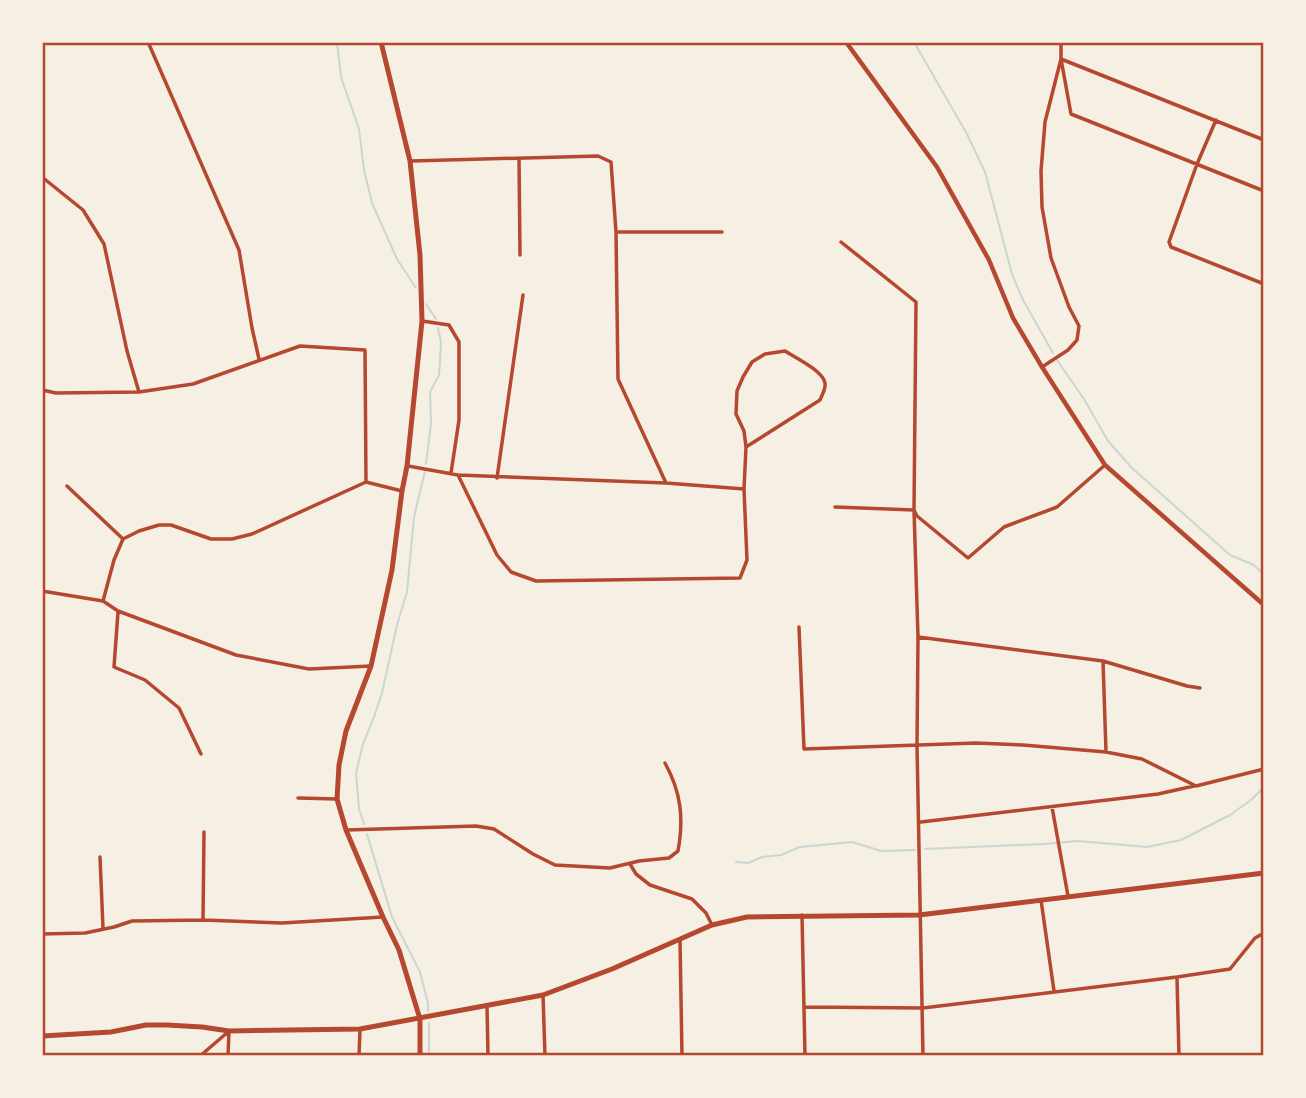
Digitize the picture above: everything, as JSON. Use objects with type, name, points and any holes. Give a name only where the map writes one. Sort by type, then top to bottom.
[{"type":"main road","points":[[381,42],[410,161],[420,255],[422,321],[407,466],[392,570],[371,666],[346,732],[339,765],[337,799],[346,830],[399,950],[420,1019],[420,1056]]},
{"type":"main road","points":[[42,1037],[111,1032],[146,1025],[229,1031],[360,1029],[543,995],[712,925],[747,917],[919,915],[1264,873]]},
{"type":"street","points":[[148,42],[239,250],[259,359]]},
{"type":"street","points":[[846,42],[937,167],[989,260],[1013,318],[1105,465],[1264,605]]},
{"type":"street","points":[[1061,42],[1061,59],[1070,114],[1264,191]]},
{"type":"street","points":[[1042,367],[1068,350],[1077,340],[1079,326],[1054,267],[1042,207],[1041,171],[1045,122],[1061,59]]},
{"type":"street","points":[[1061,59],[1264,140]]},
{"type":"street","points":[[1216,120],[1169,242],[1171,247],[1264,284]]},
{"type":"street","points":[[410,161],[598,156],[611,162],[616,232],[618,379],[666,483]]},
{"type":"street","points":[[519,158],[520,255]]},
{"type":"street","points":[[42,177],[83,210],[104,244],[139,392]]},
{"type":"street","points":[[616,232],[722,232]]},
{"type":"street","points":[[841,243],[916,302],[914,510],[923,1056]]},
{"type":"street","points":[[498,478],[523,295]]},
{"type":"street","points":[[422,321],[449,325],[459,342],[459,420],[451,473]]},
{"type":"street","points":[[42,390],[56,393],[139,392],[193,384],[300,346],[365,350],[366,482]]},
{"type":"street","points":[[458,475],[497,555],[511,572],[536,581],[740,578],[747,560],[744,489],[746,447],[744,431],[736,414],[737,391],[752,362],[765,354],[785,351],[819,373],[825,384],[820,400],[746,447]]},
{"type":"street","points":[[914,510],[917,516],[968,558],[1004,527],[1057,507],[1105,465]]},
{"type":"street","points":[[407,466],[458,475],[498,478],[666,483],[744,489]]},
{"type":"street","points":[[103,601],[114,560],[123,539],[139,531],[159,525],[171,525],[211,539],[232,539],[252,534],[366,482],[402,491]]},
{"type":"street","points":[[67,486],[123,539]]},
{"type":"street","points":[[835,507],[914,510]]},
{"type":"street","points":[[42,591],[103,601],[118,611],[236,655],[309,669],[371,666]]},
{"type":"street","points":[[118,611],[114,667],[145,680],[179,708],[201,754]]},
{"type":"street","points":[[799,627],[804,749],[976,743],[1105,752],[1151,763],[1196,786]]},
{"type":"street","points":[[918,637],[1103,661],[1200,688]]},
{"type":"street","points":[[1103,661],[1105,752]]},
{"type":"street","points":[[346,830],[476,826],[494,829],[555,865],[610,868],[668,858],[678,850],[682,829],[673,778],[665,763]]},
{"type":"street","points":[[920,822],[1158,794],[1264,769]]},
{"type":"street","points":[[298,798],[337,799]]},
{"type":"street","points":[[1052,807],[1068,896]]},
{"type":"street","points":[[203,920],[204,832]]},
{"type":"street","points":[[100,857],[103,928]]},
{"type":"street","points":[[629,864],[636,874],[650,885],[692,899],[706,913],[712,925]]},
{"type":"street","points":[[1041,900],[1054,991]]},
{"type":"street","points":[[802,915],[805,1056]]},
{"type":"street","points":[[42,933],[85,933],[132,921],[282,923],[383,917]]},
{"type":"street","points":[[805,1007],[923,1008],[1230,969],[1255,938],[1264,933]]},
{"type":"street","points":[[680,940],[682,1056]]},
{"type":"street","points":[[1177,977],[1179,1056]]},
{"type":"street","points":[[543,995],[545,1056]]},
{"type":"street","points":[[487,1005],[488,1056]]},
{"type":"street","points":[[359,1056],[360,1029]]},
{"type":"street","points":[[200,1056],[229,1031]]},
{"type":"street","points":[[228,1056],[229,1031]]},
{"type":"waterway","points":[[337,42],[341,77],[359,129],[364,170],[372,203],[397,259],[416,288]]},
{"type":"waterway","points":[[914,42],[967,134],[985,172],[1012,274],[1023,300],[1053,353]]},
{"type":"waterway","points":[[426,304],[436,319]]},
{"type":"waterway","points":[[426,464],[431,423],[430,392],[439,375],[441,342],[438,328]]},
{"type":"waterway","points":[[1057,360],[1108,441],[1132,468],[1230,555],[1254,565],[1264,575]]},
{"type":"waterway","points":[[364,824],[359,809],[356,773],[363,744],[382,693],[407,592],[414,517],[425,471]]},
{"type":"waterway","points":[[925,849],[1078,841],[1147,847],[1181,840],[1230,815],[1264,787]]},
{"type":"waterway","points":[[367,834],[392,917],[420,972],[428,1011]]},
{"type":"waterway","points":[[736,862],[748,863],[800,847],[852,842],[881,851],[915,850]]},
{"type":"waterway","points":[[429,1023],[429,1056]]}]
